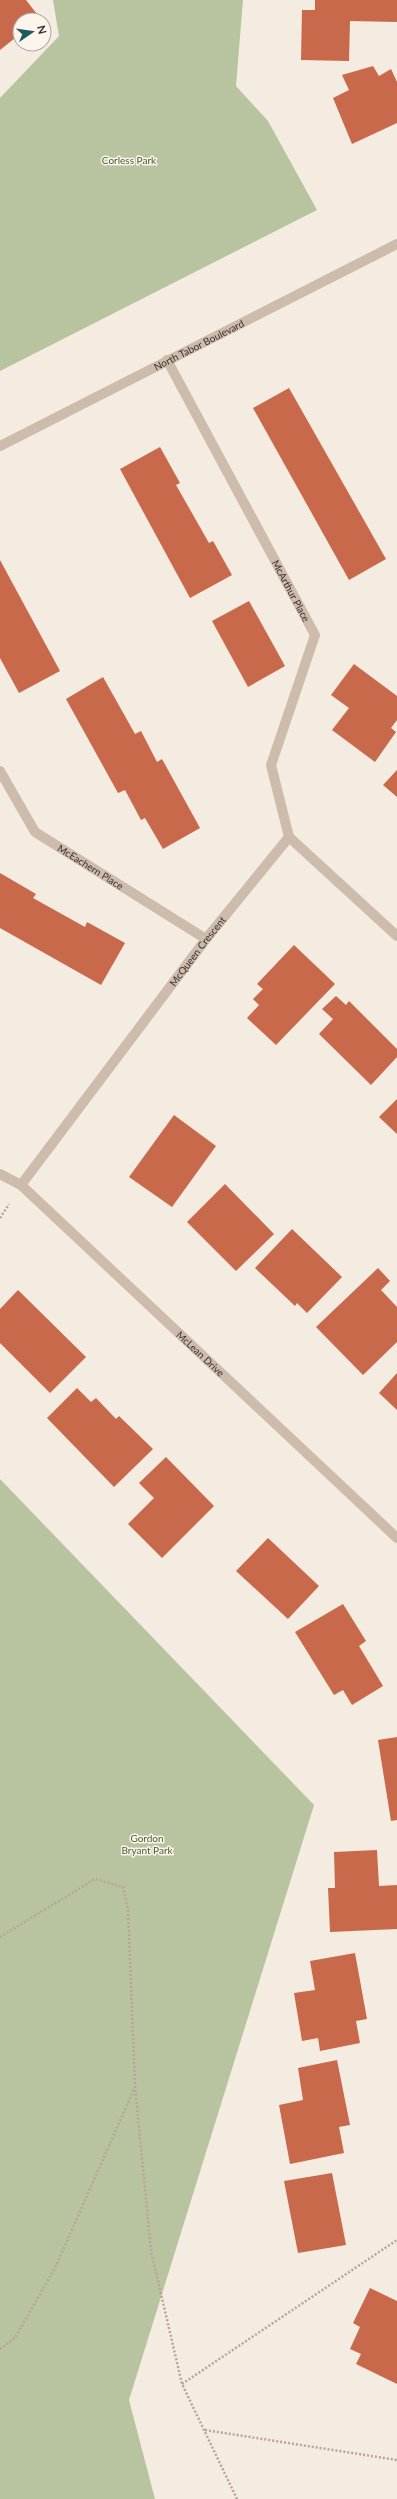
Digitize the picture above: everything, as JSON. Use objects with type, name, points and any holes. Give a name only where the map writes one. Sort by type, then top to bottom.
[{"type":"street","name":"North Tabor Boulevard","points":[[0,446],[397,244]]},
{"type":"street","name":"McArthur Place","points":[[167,360],[315,635],[270,765],[289,837]]},
{"type":"street","name":"McEachern Place","points":[[0,772],[35,832],[206,939]]},
{"type":"street","points":[[289,837],[397,936]]},
{"type":"street","name":"McQueen Crescent","points":[[21,1185],[206,939],[289,837]]},
{"type":"street","name":"McLean Drive","points":[[0,1174],[21,1185],[397,1538]]},
{"type":"path","points":[[0,1937],[95,1879],[123,1887],[128,1910],[136,2086],[151,2251],[182,2384],[237,2499]]},
{"type":"path","points":[[0,2349],[15,2338],[56,2268],[136,2086]]},
{"type":"path","points":[[182,2384],[397,2240]]},
{"type":"path","points":[[204,2430],[397,2460]]},
{"type":"green space","name":"Corless Park","points":[[53,0],[243,0],[236,86],[268,121],[317,210],[0,371],[0,98],[44,52],[52,52],[52,43],[59,36]]},
{"type":"green space","name":"Gordon Bryant Park","points":[[0,1479],[314,1805],[129,2400],[155,2499],[0,2499]]},
{"type":"building","points":[[0,0],[26,0],[35,12],[12,12],[12,40],[0,50]]},
{"type":"building","points":[[315,0],[397,0],[397,22],[350,21],[349,61],[301,60],[302,10],[315,10]]},
{"type":"building","points":[[373,66],[379,76],[391,69],[397,82],[397,123],[352,144],[333,98],[349,90],[342,75]]},
{"type":"building","points":[[289,388],[386,559],[349,580],[253,408]]},
{"type":"building","points":[[160,447],[180,483],[176,485],[209,543],[213,541],[232,575],[190,598],[120,469]]},
{"type":"building","points":[[0,560],[60,671],[19,693],[0,658]]},
{"type":"building","points":[[249,601],[285,666],[248,687],[212,621]]},
{"type":"building","points":[[354,664],[397,696],[397,720],[391,728],[396,732],[375,762],[332,730],[349,708],[331,695]]},
{"type":"building","points":[[103,677],[135,734],[141,731],[157,762],[162,759],[200,828],[163,849],[145,818],[141,820],[125,790],[118,793],[66,699]]},
{"type":"building","points":[[397,770],[397,797],[383,785]]},
{"type":"building","points":[[0,873],[36,894],[33,898],[85,927],[87,922],[125,943],[101,985],[0,928]]},
{"type":"building","points":[[294,945],[335,984],[276,1045],[247,1018],[259,1005],[253,999],[263,989],[257,984]]},
{"type":"building","points":[[336,996],[346,1005],[349,1001],[397,1049],[397,1057],[371,1085],[319,1034],[333,1019],[322,1009]]},
{"type":"building","points":[[397,1099],[397,1134],[379,1117]]},
{"type":"building","points":[[174,1115],[216,1146],[172,1207],[129,1177]]},
{"type":"building","points":[[225,1184],[274,1234],[236,1271],[187,1222]]},
{"type":"building","points":[[292,1229],[342,1277],[307,1313],[297,1303],[295,1306],[255,1268]]},
{"type":"building","points":[[378,1268],[390,1281],[381,1290],[397,1307],[397,1342],[363,1375],[316,1327]]},
{"type":"building","points":[[18,1290],[86,1357],[50,1393],[0,1343],[0,1309]]},
{"type":"building","points":[[397,1373],[397,1410],[379,1393]]},
{"type":"building","points":[[77,1388],[91,1402],[96,1398],[116,1419],[119,1416],[153,1449],[114,1487],[47,1418]]},
{"type":"building","points":[[166,1457],[214,1506],[162,1558],[128,1524],[154,1498],[139,1483]]},
{"type":"building","points":[[268,1538],[319,1586],[288,1619],[236,1571]]},
{"type":"building","points":[[343,1604],[366,1641],[359,1646],[383,1686],[352,1705],[343,1690],[334,1695],[295,1632]]},
{"type":"building","points":[[397,1737],[397,1820],[391,1821],[378,1740]]},
{"type":"building","points":[[377,1850],[379,1886],[397,1885],[397,1929],[330,1932],[328,1888],[335,1888],[334,1852]]},
{"type":"building","points":[[355,1953],[367,2019],[356,2021],[360,2043],[320,2051],[318,2038],[302,2041],[294,1993],[315,1990],[310,1961]]},
{"type":"building","points":[[337,2060],[350,2125],[339,2127],[344,2153],[290,2164],[279,2105],[303,2100],[298,2068]]},
{"type":"building","points":[[332,2173],[346,2245],[298,2253],[284,2181]]},
{"type":"building","points":[[370,2288],[397,2301],[397,2384],[356,2364],[361,2354],[350,2349],[360,2327],[353,2323]]}]
